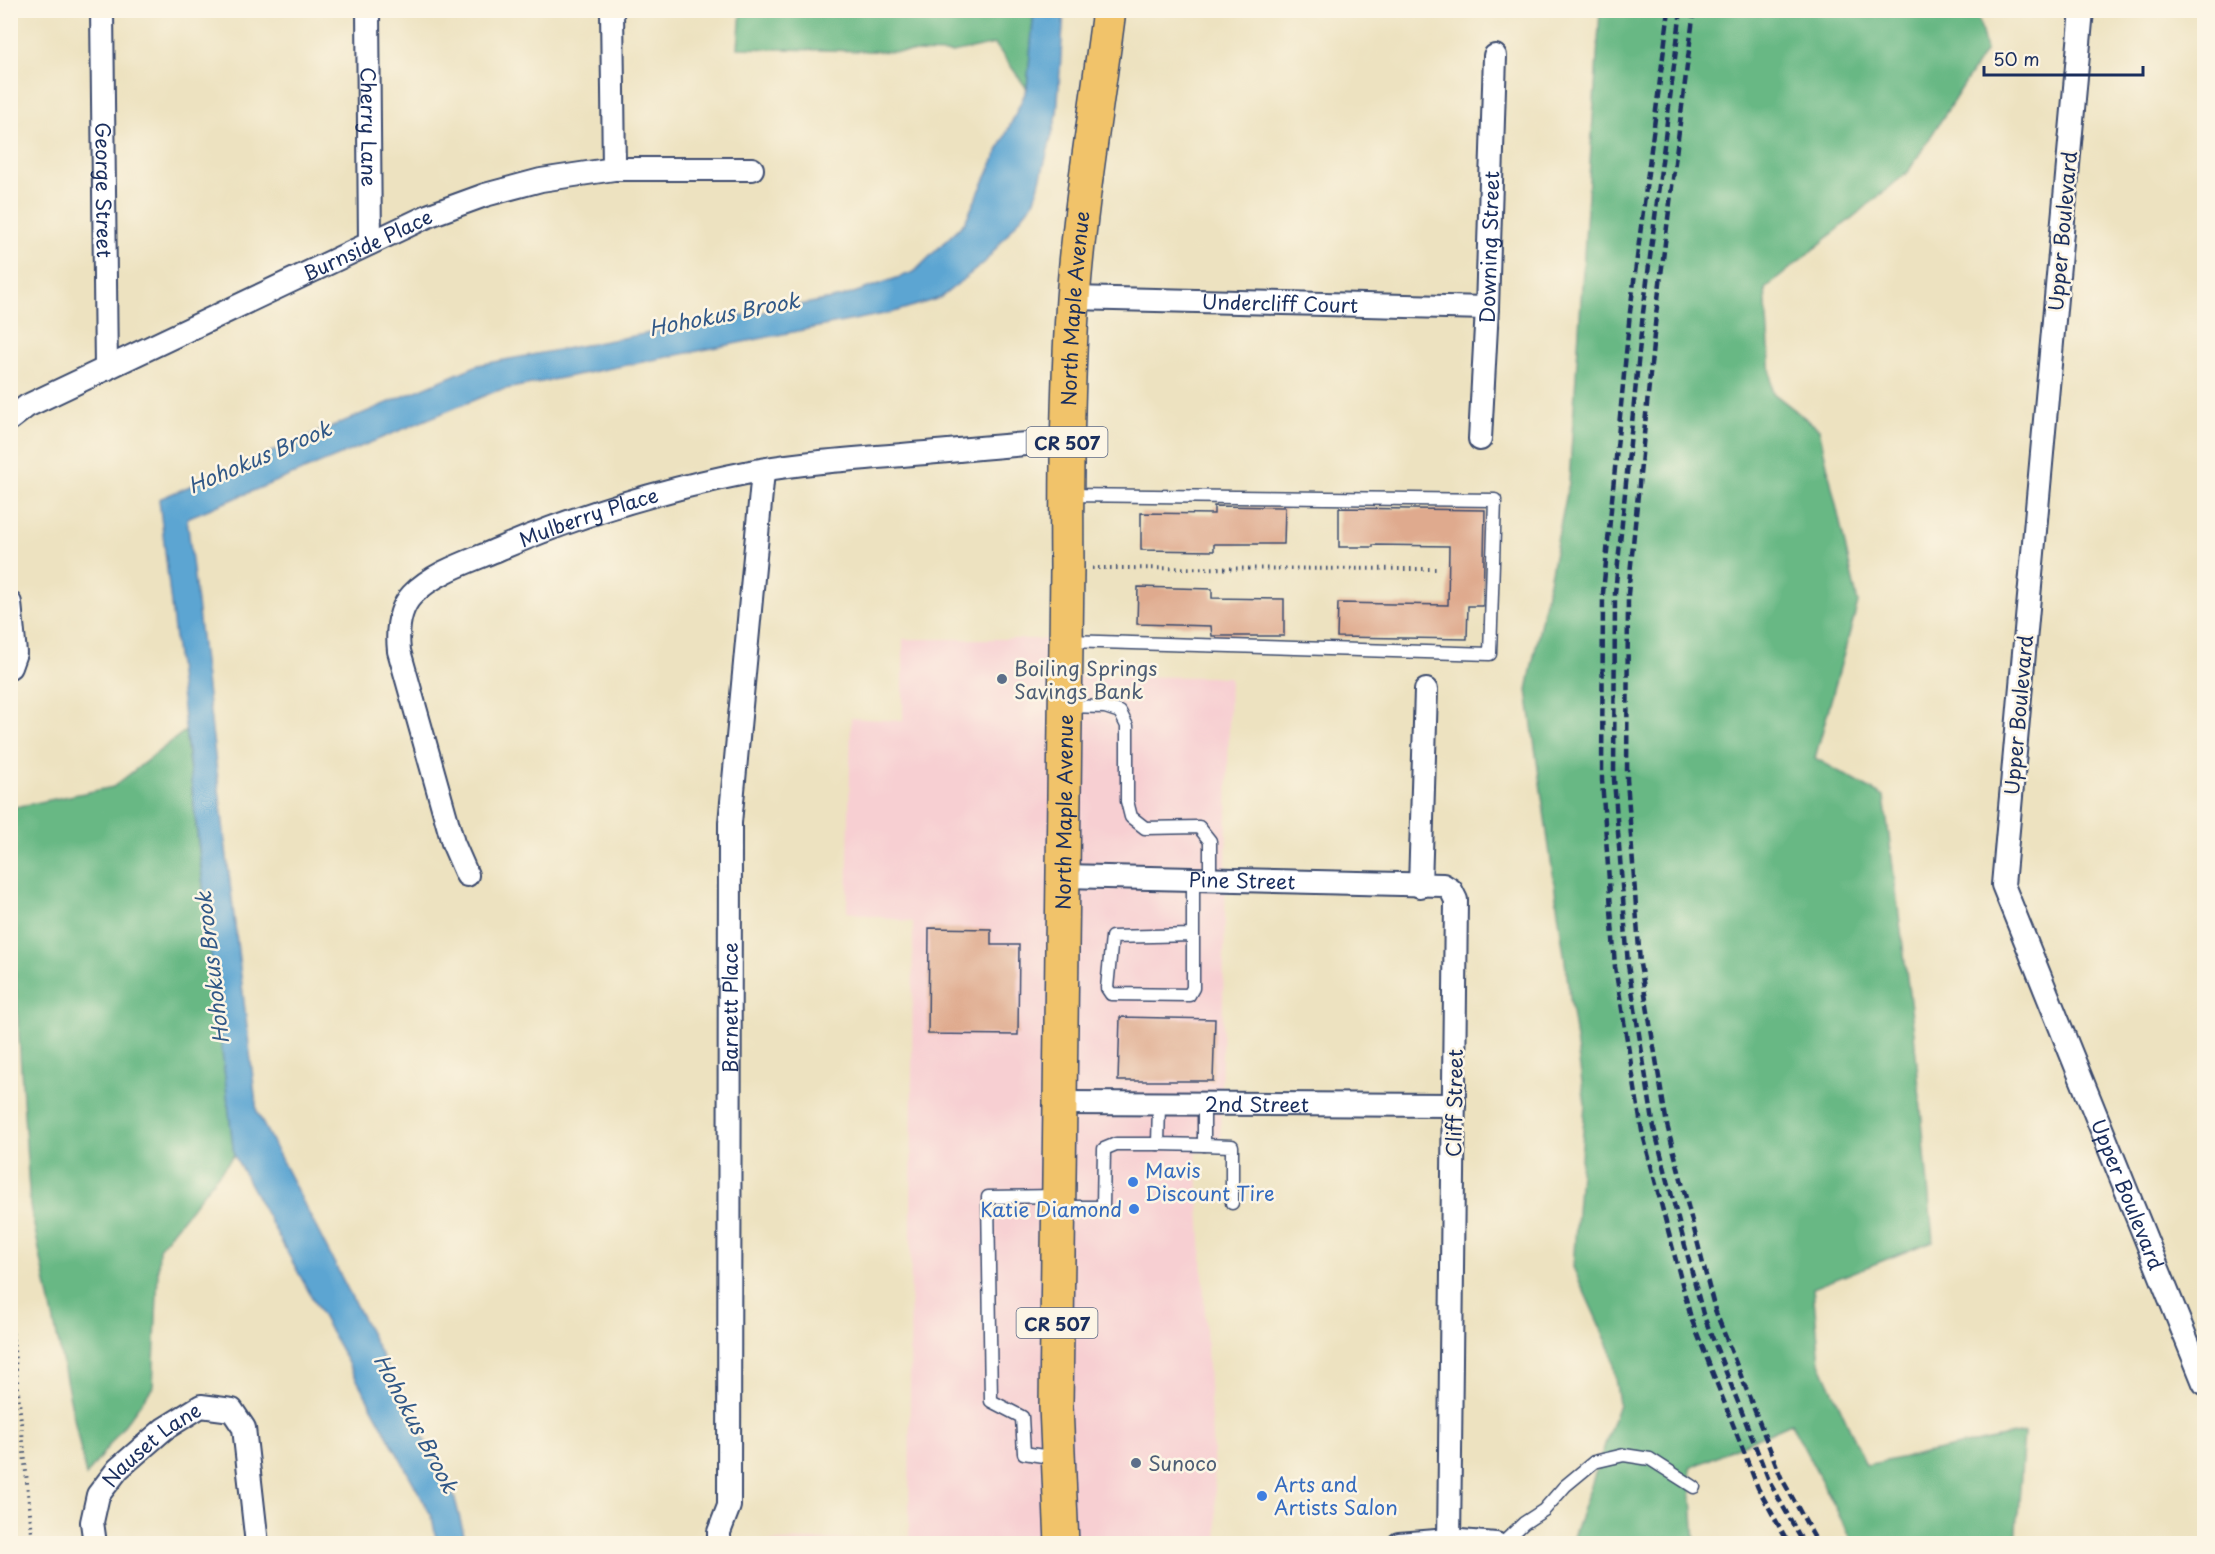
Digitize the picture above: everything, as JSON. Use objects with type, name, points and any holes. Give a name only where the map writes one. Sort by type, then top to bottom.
[{"type":"main road","name":"North Maple Avenue","points":[[1062,1544],[1056,1406],[1064,876],[1067,442],[1073,298],[1109,10]]},
{"type":"street","name":"George Street","points":[[102,10],[106,369]]},
{"type":"street","name":"Cherry Lane","points":[[368,10],[370,243]]},
{"type":"street","points":[[612,10],[614,169]]},
{"type":"street","name":"Upper Boulevard","points":[[2082,10],[2003,885],[2205,1383]]},
{"type":"street","name":"Downing Street","points":[[1480,439],[1487,308],[1495,56]]},
{"type":"street","name":"Burnside Place","points":[[10,419],[27,406],[370,243],[430,215],[485,195],[541,180],[614,169],[752,169]]},
{"type":"street","name":"Undercliff Court","points":[[1073,298],[1487,308]]},
{"type":"street","name":"Mulberry Place","points":[[467,875],[453,843],[399,651],[398,628],[403,609],[411,596],[428,582],[549,528],[667,492],[763,471],[821,462],[1067,442]]},
{"type":"street","name":"Barnett Place","points":[[719,1544],[719,1532],[729,1506],[730,823],[763,471]]},
{"type":"street","points":[[10,603],[15,653],[10,667]]},
{"type":"street","points":[[1420,886],[1426,690]]},
{"type":"street","name":"Pine Street","points":[[1064,876],[1420,886]]},
{"type":"street","name":"Cliff Street","points":[[1420,886],[1443,885],[1451,890],[1456,900],[1449,1542]]},
{"type":"street","name":"2nd Street","points":[[1059,1103],[1454,1106]]},
{"type":"street","name":"Nauset Lane","points":[[95,1544],[92,1522],[98,1495],[118,1468],[164,1429],[201,1406],[232,1410],[244,1428],[257,1544]]},
{"type":"street","points":[[1399,1544],[1449,1542],[1496,1544]]},
{"type":"lane","points":[[1066,495],[1495,500],[1490,654],[1066,641]]},
{"type":"lane","points":[[1065,706],[1106,707],[1120,712],[1127,726],[1127,801],[1131,817],[1145,828],[1199,827],[1210,841],[1192,935],[1193,988],[1189,995],[1111,994],[1107,988],[1112,937],[1192,935]]},
{"type":"lane","points":[[1158,1144],[1159,1104]]},
{"type":"lane","points":[[1204,1104],[1204,1145]]},
{"type":"lane","points":[[1059,1459],[1024,1453],[1022,1418],[992,1401],[988,1197],[1058,1201],[1103,1207],[1104,1149],[1116,1144],[1204,1145],[1232,1146],[1232,1203]]},
{"type":"lane","points":[[1502,1544],[1524,1523],[1544,1510],[1565,1486],[1594,1462],[1624,1455],[1650,1459],[1694,1487]]},
{"type":"path","points":[[1067,568],[1439,569]]},
{"type":"path","points":[[10,1309],[33,1544]]},
{"type":"shaded area","points":[[903,639],[1045,639],[1045,676],[1230,677],[1220,1149],[1196,1152],[1218,1543],[687,1544],[909,1537],[913,922],[847,912],[851,718],[903,721]]},
{"type":"green space","points":[[741,11],[1034,11],[1027,89],[995,44],[952,53],[738,48]]},
{"type":"green space","points":[[1600,11],[1977,11],[1986,50],[1908,172],[1765,289],[1772,392],[1819,429],[1858,603],[1815,758],[1884,797],[1914,1033],[1933,1241],[1813,1288],[1820,1362],[1866,1465],[2024,1433],[2016,1543],[1854,1543],[1791,1423],[1690,1468],[1695,1543],[1571,1543],[1619,1404],[1611,1351],[1573,1267],[1585,1104],[1527,690],[1569,483]]},
{"type":"green space","points":[[185,731],[234,1155],[159,1248],[153,1387],[86,1476],[30,1206],[11,915],[10,808],[113,787]]},
{"type":"water","points":[[1034,11],[1064,11],[1057,115],[1035,200],[985,262],[940,298],[894,312],[496,391],[187,518],[257,1112],[455,1499],[466,1543],[437,1543],[432,1517],[234,1155],[159,499],[478,365],[842,297],[914,272],[965,222],[1027,89]]},
{"type":"building","points":[[1214,506],[1285,507],[1284,544],[1214,544],[1214,551],[1141,550],[1141,513],[1214,514]]},
{"type":"building","points":[[1339,508],[1485,510],[1483,606],[1468,606],[1467,639],[1337,637],[1338,603],[1448,605],[1449,546],[1339,547]]},
{"type":"building","points":[[1138,587],[1212,589],[1212,598],[1284,599],[1284,636],[1212,636],[1211,626],[1137,624]]},
{"type":"building","points":[[929,928],[991,929],[991,945],[1019,945],[1018,1035],[928,1034]]},
{"type":"building","points":[[1120,1017],[1215,1019],[1213,1081],[1118,1081]]},
{"type":"railway","points":[[1669,10],[1630,312],[1603,593],[1602,780],[1615,967],[1642,1131],[1691,1318],[1758,1488],[1789,1544]]},
{"type":"railway","points":[[1681,10],[1643,313],[1615,593],[1614,779],[1628,965],[1654,1128],[1703,1314],[1770,1483],[1804,1544]]},
{"type":"railway","points":[[1694,10],[1656,315],[1628,594],[1627,779],[1640,964],[1667,1125],[1715,1310],[1781,1477],[1818,1544]]},
{"type":"place","name":"Boiling Springs Savings Bank","points":[[1002,679]]},
{"type":"place","name":"Mavis Discount Tire","points":[[1133,1182]]},
{"type":"place","name":"Katie Diamond","points":[[1134,1209]]},
{"type":"place","name":"Sunoco","points":[[1136,1463]]},
{"type":"place","name":"Arts and Artists Salon","points":[[1262,1496]]},
{"type":"water label","name":"Hohokus Brook","points":[[724,313]]},
{"type":"water label","name":"Hohokus Brook","points":[[259,456]]},
{"type":"water label","name":"Hohokus Brook","points":[[211,968]]},
{"type":"water label","name":"Hohokus Brook","points":[[417,1423]]}]
